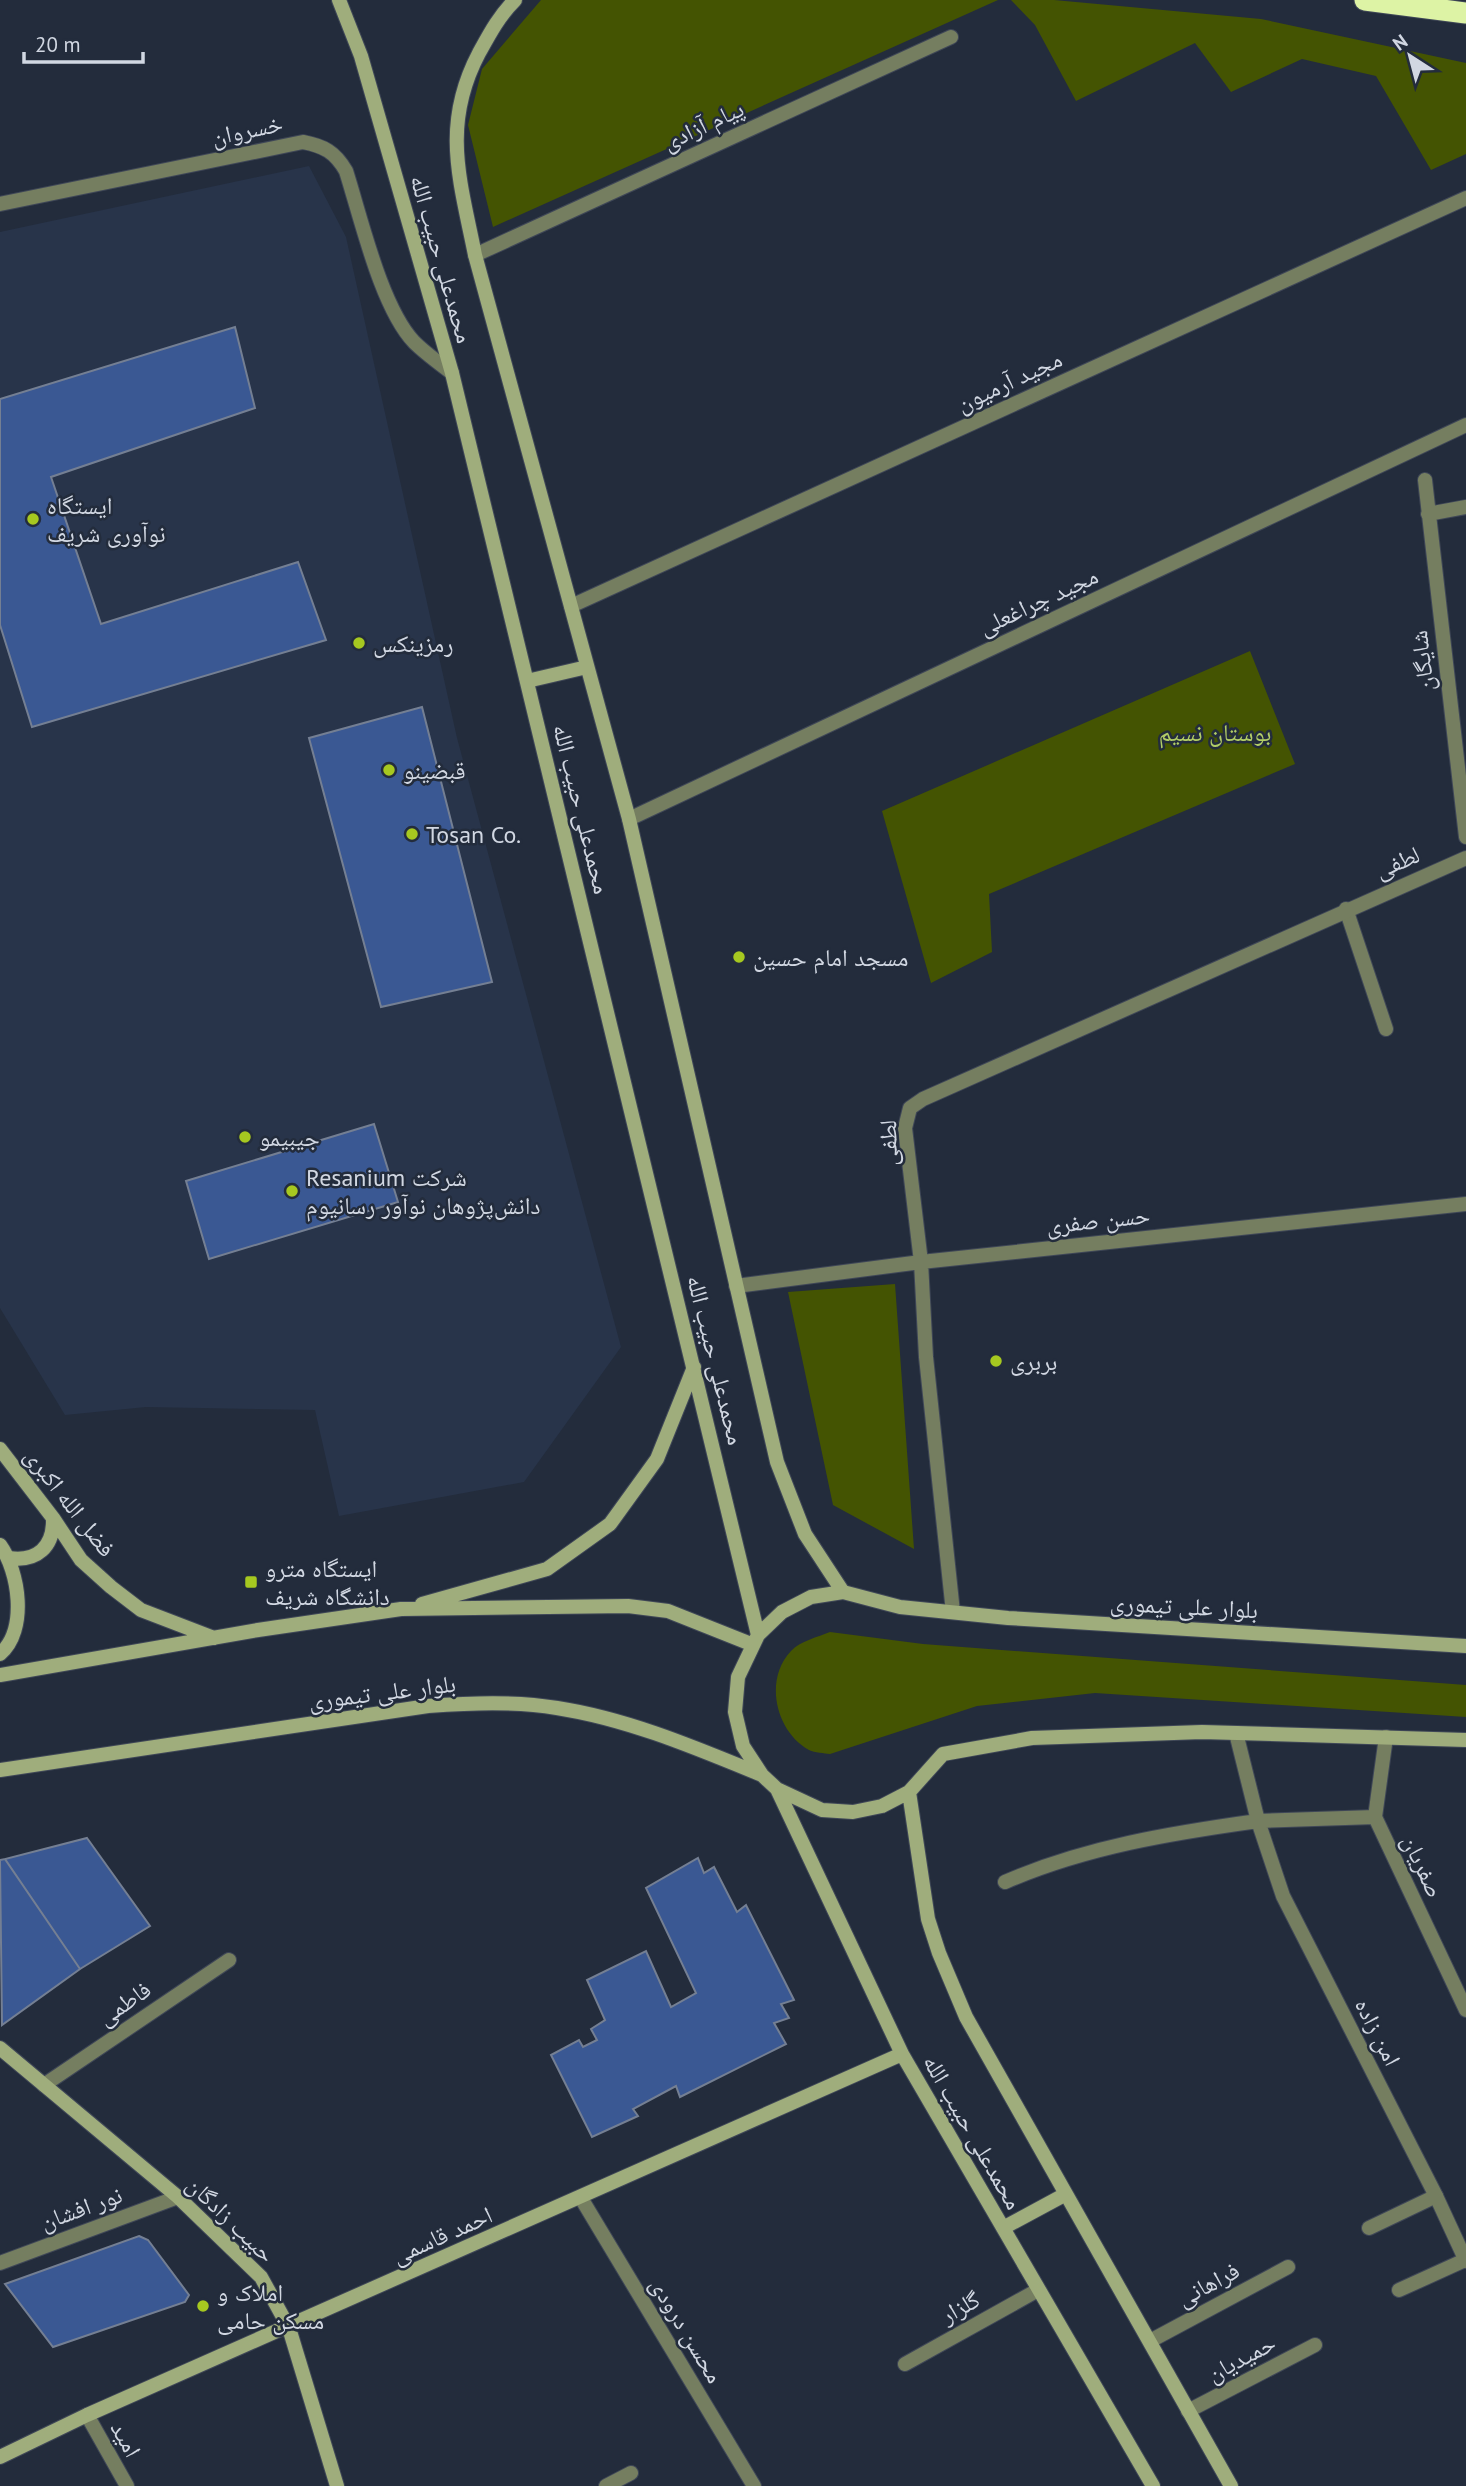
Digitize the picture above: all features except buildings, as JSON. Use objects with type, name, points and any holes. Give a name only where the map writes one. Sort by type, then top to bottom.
[{"type":"highway","points":[[1364,0],[1466,13]]},
{"type":"main road","name":"محمدعلی حبیب الله","points":[[339,0],[361,56],[452,373],[694,1367],[754,1640]]},
{"type":"main road","name":"محمدعلی حبیب الله","points":[[515,0],[498,16],[476,59],[457,110],[456,161],[475,255],[629,819],[777,1462],[805,1534],[844,1592]]},
{"type":"main road","points":[[527,681],[587,667]]},
{"type":"main road","points":[[0,1675],[401,1609],[547,1569],[610,1524],[657,1459],[694,1367]]},
{"type":"main road","name":"فضل الله اکبری","points":[[0,1449],[53,1518],[81,1560],[141,1610],[216,1639]]},
{"type":"main road","points":[[9,1558],[23,1560],[37,1555],[48,1546],[54,1532],[53,1518]]},
{"type":"main road","points":[[0,1545],[9,1558],[18,1592],[12,1636],[0,1654]]},
{"type":"main road","points":[[844,1592],[811,1597],[782,1612],[754,1640],[738,1677],[735,1712],[743,1746],[762,1775],[777,1789],[822,1810],[853,1812],[882,1806],[909,1792],[943,1754],[1032,1738],[1236,1733],[1466,1740]]},
{"type":"main road","name":"بلوار علی تیموری","points":[[844,1592],[900,1606],[1009,1618],[1466,1646]]},
{"type":"main road","points":[[401,1609],[628,1606],[668,1611],[754,1640]]},
{"type":"main road","name":"بلوار علی تیموری","points":[[0,1770],[428,1706],[474,1703],[569,1711],[680,1741],[762,1775]]},
{"type":"main road","name":"محمدعلی حبیب الله","points":[[777,1789],[902,2054],[1153,2486]]},
{"type":"main road","name":"محمدعلی حبیب الله","points":[[909,1792],[928,1919],[966,2017],[1231,2486]]},
{"type":"main road","name":"حبیب زادگان","points":[[0,2049],[178,2197],[261,2277],[289,2328],[337,2486]]},
{"type":"main road","name":"احمد قاسمی","points":[[0,2457],[87,2415],[289,2328],[902,2054]]},
{"type":"main road","points":[[1003,2228],[1066,2194]]},
{"type":"street","name":"پیام آزادی","points":[[475,255],[951,37]]},
{"type":"street","name":"خسروان","points":[[0,204],[303,142],[316,145],[338,156],[346,171],[390,303],[402,326],[414,341],[452,373]]},
{"type":"street","name":"مجید آرمیون","points":[[571,606],[1466,198]]},
{"type":"street","name":"مجید چراغعلی","points":[[629,819],[1466,425]]},
{"type":"street","name":"شایگان","points":[[1425,480],[1466,837]]},
{"type":"street","points":[[1428,514],[1466,507]]},
{"type":"street","name":"لطفی","points":[[953,1612],[926,1357],[921,1262],[905,1128],[909,1108],[923,1099],[1346,909],[1466,858]]},
{"type":"street","points":[[1346,909],[1386,1029]]},
{"type":"street","name":"حسن صفری","points":[[736,1286],[921,1262],[1466,1204]]},
{"type":"street","name":"امن زاده","points":[[1236,1733],[1258,1821],[1287,1904],[1436,2196],[1466,2261]]},
{"type":"street","points":[[1005,1882],[1038,1868],[1139,1840],[1258,1821],[1375,1816],[1385,1737]]},
{"type":"street","name":"صفریان","points":[[1375,1816],[1466,2010]]},
{"type":"street","name":"فاطمی","points":[[44,2085],[229,1960]]},
{"type":"street","points":[[1369,2228],[1436,2196]]},
{"type":"street","name":"نور افشان","points":[[0,2263],[178,2197]]},
{"type":"street","name":"محسن درودی","points":[[581,2197],[754,2486]]},
{"type":"street","points":[[1399,2291],[1466,2261]]},
{"type":"street","name":"فراهانی","points":[[1150,2341],[1288,2267]]},
{"type":"street","name":"گلزار","points":[[905,2364],[1038,2290]]},
{"type":"street","name":"حمیدیان","points":[[1188,2411],[1315,2345]]},
{"type":"street","name":"امید","points":[[87,2415],[127,2486]]},
{"type":"street","points":[[606,2486],[631,2473]]},
{"type":"shaded area","name":"ایستگاه نوآوری شریف","points":[[309,166],[346,237],[457,738],[621,1347],[524,1482],[339,1516],[315,1410],[146,1407],[65,1415],[0,1308],[0,232]]},
{"type":"green space","points":[[541,0],[998,0],[493,227],[468,125],[482,69]]},
{"type":"green space","points":[[1011,0],[1054,0],[1261,19],[1466,63],[1466,154],[1431,170],[1376,76],[1302,59],[1231,92],[1195,43],[1076,101],[1035,25]]},
{"type":"green space","name":"بوستان نسیم","points":[[1250,651],[1295,764],[989,894],[992,952],[931,983],[882,811]]},
{"type":"green space","points":[[895,1284],[914,1549],[833,1505],[788,1292]]},
{"type":"green space","points":[[830,1632],[923,1644],[1466,1685],[1466,1717],[1095,1693],[977,1706],[830,1754],[820,1753],[809,1750],[788,1730],[781,1718],[776,1690],[783,1663],[791,1651],[804,1642]]},
{"type":"place","name":"ایستگاه نوآوری شریف","points":[[33,519]]},
{"type":"place","name":"رمزینکس","points":[[359,643]]},
{"type":"place","name":"قبضینو","points":[[389,770]]},
{"type":"place","name":"Tosan Co.","points":[[412,834]]},
{"type":"place","name":"مسجد امام حسین","points":[[739,957]]},
{"type":"place","name":"جیبیمو","points":[[245,1137]]},
{"type":"place","name":"Resanium شرکت دانش‌پژوهان نوآور رسانیوم","points":[[292,1191]]},
{"type":"place","name":"بربری","points":[[996,1361]]},
{"type":"place","name":"ایستگاه مترو دانشگاه شریف","points":[[251,1582]]},
{"type":"place","name":"املاک و مسکن حامی","points":[[203,2306]]}]
